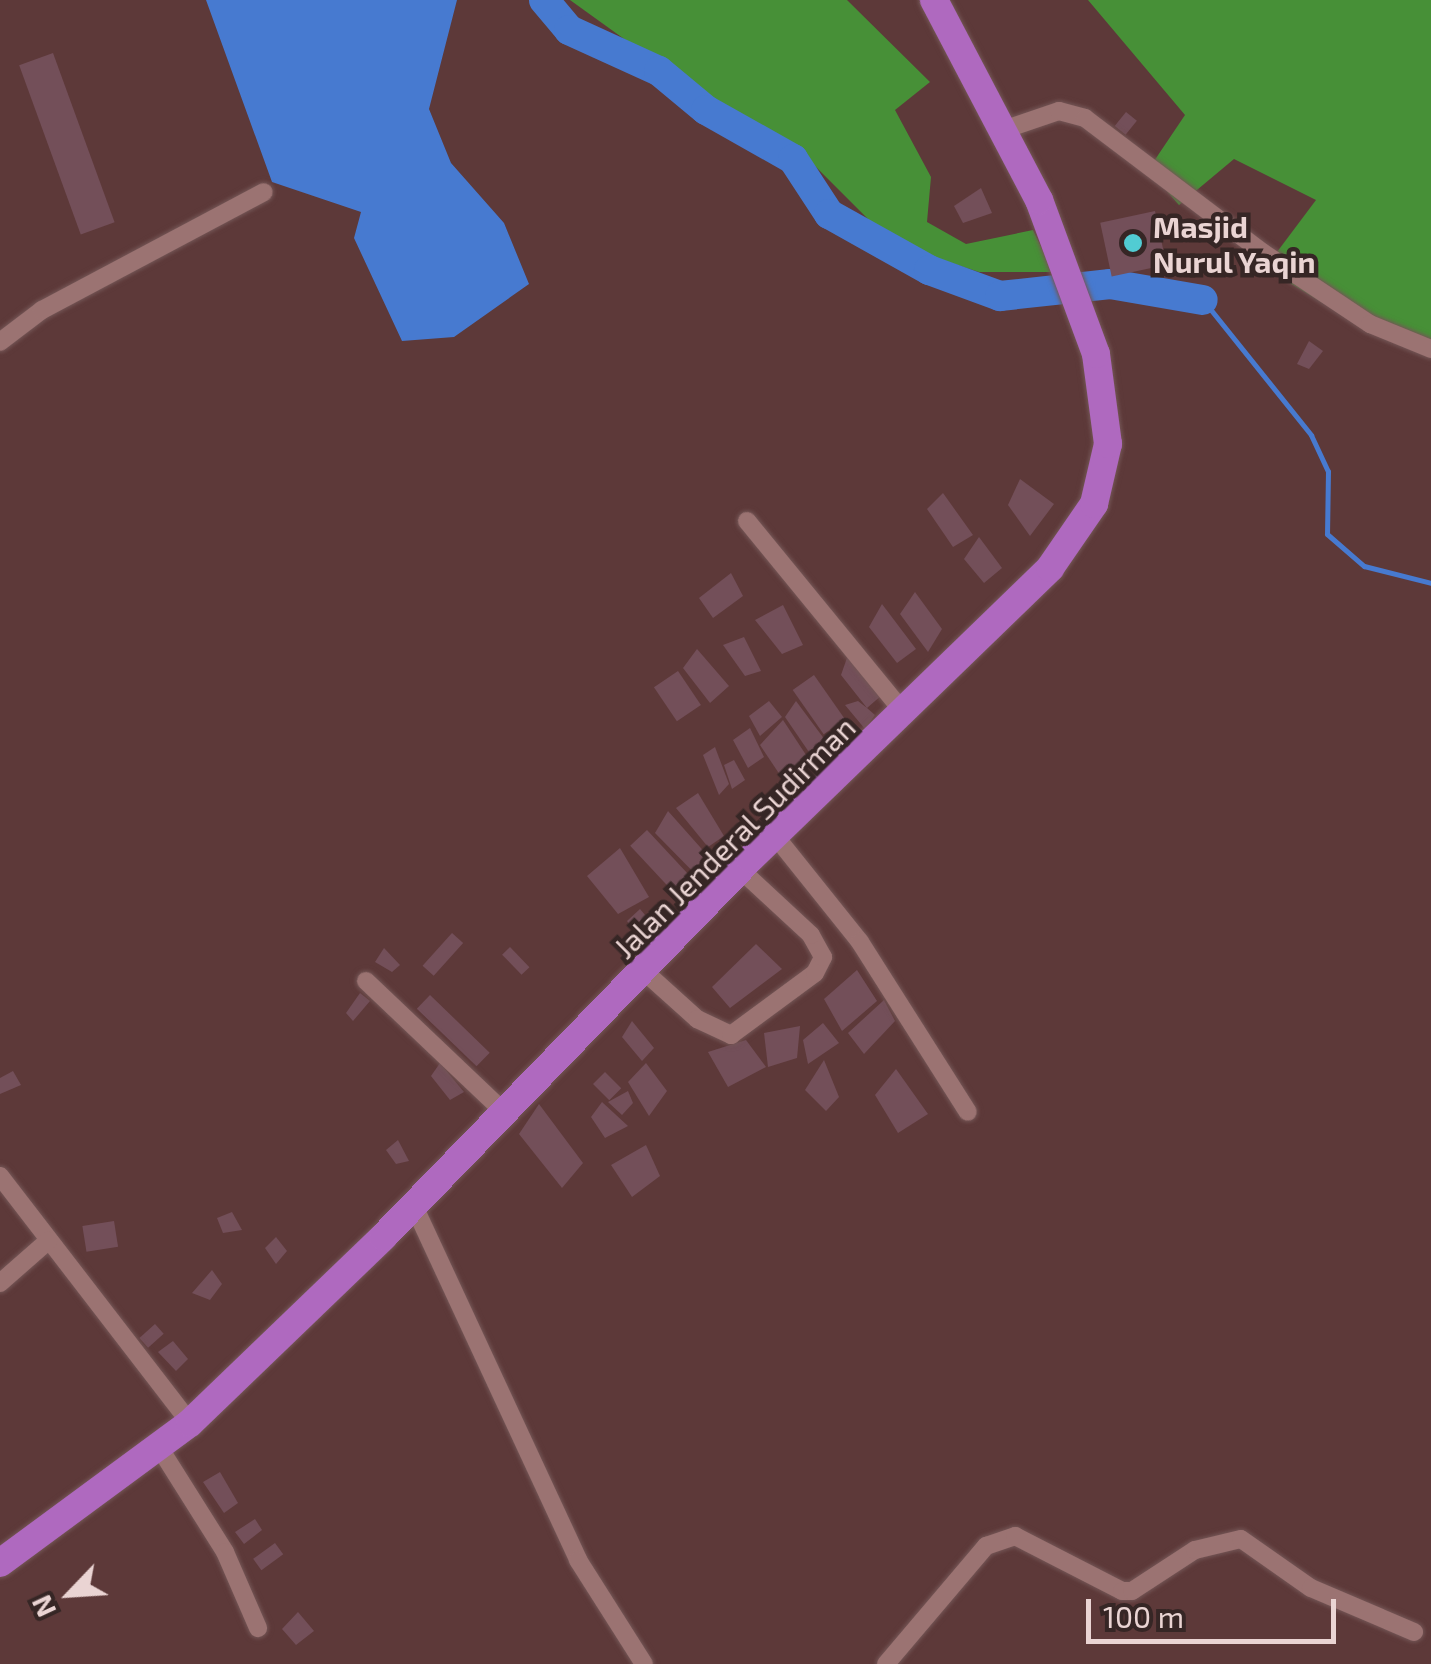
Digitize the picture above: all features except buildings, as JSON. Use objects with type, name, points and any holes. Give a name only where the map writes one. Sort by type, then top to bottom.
[{"type":"highway","name":"Jalan Jenderal Sudirman","points":[[0,1563],[190,1423],[414,1206],[742,871],[1050,568],[1094,504],[1106,460],[1106,402],[1080,305],[1040,200],[934,0]]},
{"type":"street","points":[[1003,130],[1058,111],[1086,118],[1262,252],[1370,324],[1431,348]]},
{"type":"street","points":[[0,342],[42,310],[264,192]]},
{"type":"street","points":[[746,521],[904,713]]},
{"type":"street","points":[[776,837],[860,942],[968,1112]]},
{"type":"street","points":[[646,973],[697,1019],[731,1035],[816,973],[823,957],[811,935],[742,871]]},
{"type":"street","points":[[366,981],[504,1112]]},
{"type":"street","points":[[0,1176],[190,1423]]},
{"type":"street","points":[[414,1206],[578,1560],[644,1664]]},
{"type":"street","points":[[0,1283],[48,1241]]},
{"type":"street","points":[[159,1447],[225,1552],[258,1628]]},
{"type":"street","points":[[886,1664],[986,1546],[1015,1536],[1122,1591],[1132,1591],[1195,1550],[1241,1540],[1311,1588],[1414,1632]]},
{"type":"green space","points":[[570,0],[847,0],[930,82],[895,110],[931,177],[927,222],[966,244],[1033,230],[1053,272],[979,272],[918,252],[873,224],[804,155],[720,108]]},
{"type":"green space","points":[[1088,0],[1431,0],[1431,345],[1321,302],[1265,268],[1316,200],[1234,159],[1179,205],[1148,170],[1185,115]]},
{"type":"water","points":[[206,0],[457,0],[429,109],[451,163],[504,223],[529,284],[454,337],[402,341],[354,238],[361,212],[272,182]]},
{"type":"waterway","points":[[544,0],[569,30],[659,71],[706,110],[793,159],[829,214],[929,270],[1000,296],[1110,284],[1203,300]]},
{"type":"waterway","points":[[1203,300],[1311,435],[1328,471],[1327,534],[1364,566],[1431,583]]},
{"type":"place","name":"Masjid Nurul Yaqin","points":[[1133,243]]}]
